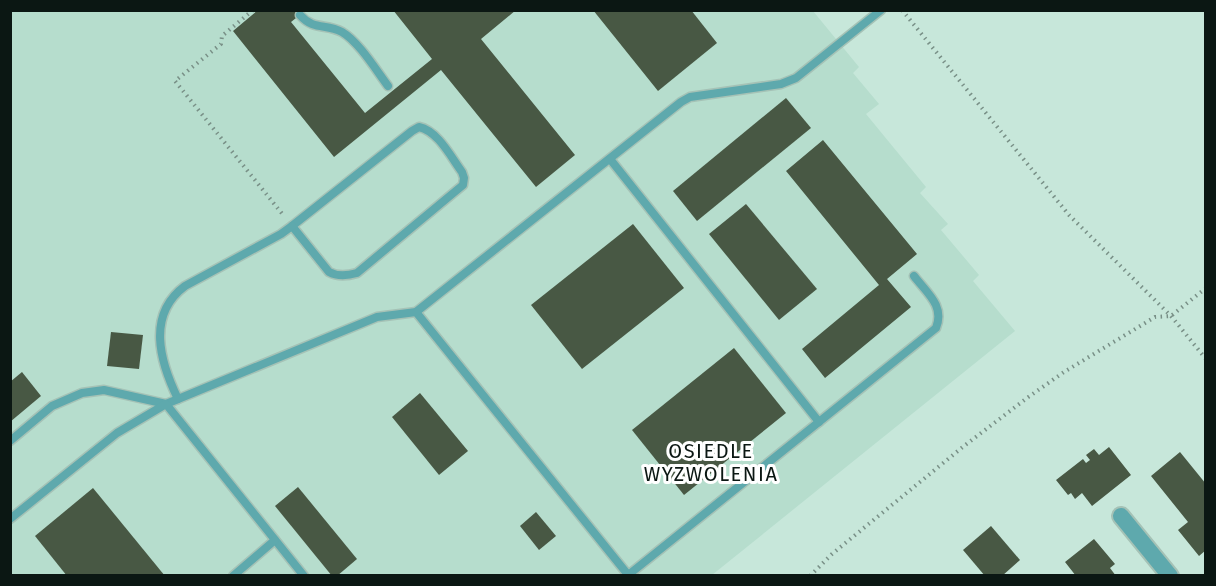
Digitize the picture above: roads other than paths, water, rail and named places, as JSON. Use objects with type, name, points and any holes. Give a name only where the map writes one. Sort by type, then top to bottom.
[{"type":"street","points":[[1121,516],[1170,576]]},
{"type":"lane","points":[[10,519],[117,433],[166,404],[377,317],[416,312],[661,116],[690,97],[781,84],[796,78],[881,10]]},
{"type":"lane","points":[[300,15],[306,22],[315,26],[333,28],[348,36],[388,86]]},
{"type":"lane","points":[[178,399],[168,378],[161,341],[160,323],[164,308],[172,296],[185,286],[281,234],[412,130],[419,127],[433,134],[462,172],[464,178],[463,185],[456,193],[357,273],[348,276],[329,272],[292,226]]},
{"type":"lane","points":[[610,159],[819,422]]},
{"type":"lane","points":[[416,312],[628,575],[936,328],[939,312],[914,276]]},
{"type":"lane","points":[[10,441],[52,406],[82,393],[104,390],[166,404],[303,576]]},
{"type":"lane","points":[[233,576],[275,540]]},
{"type":"district","name":"OSIEDLE WYZWOLENIA","points":[[711,462]]}]
